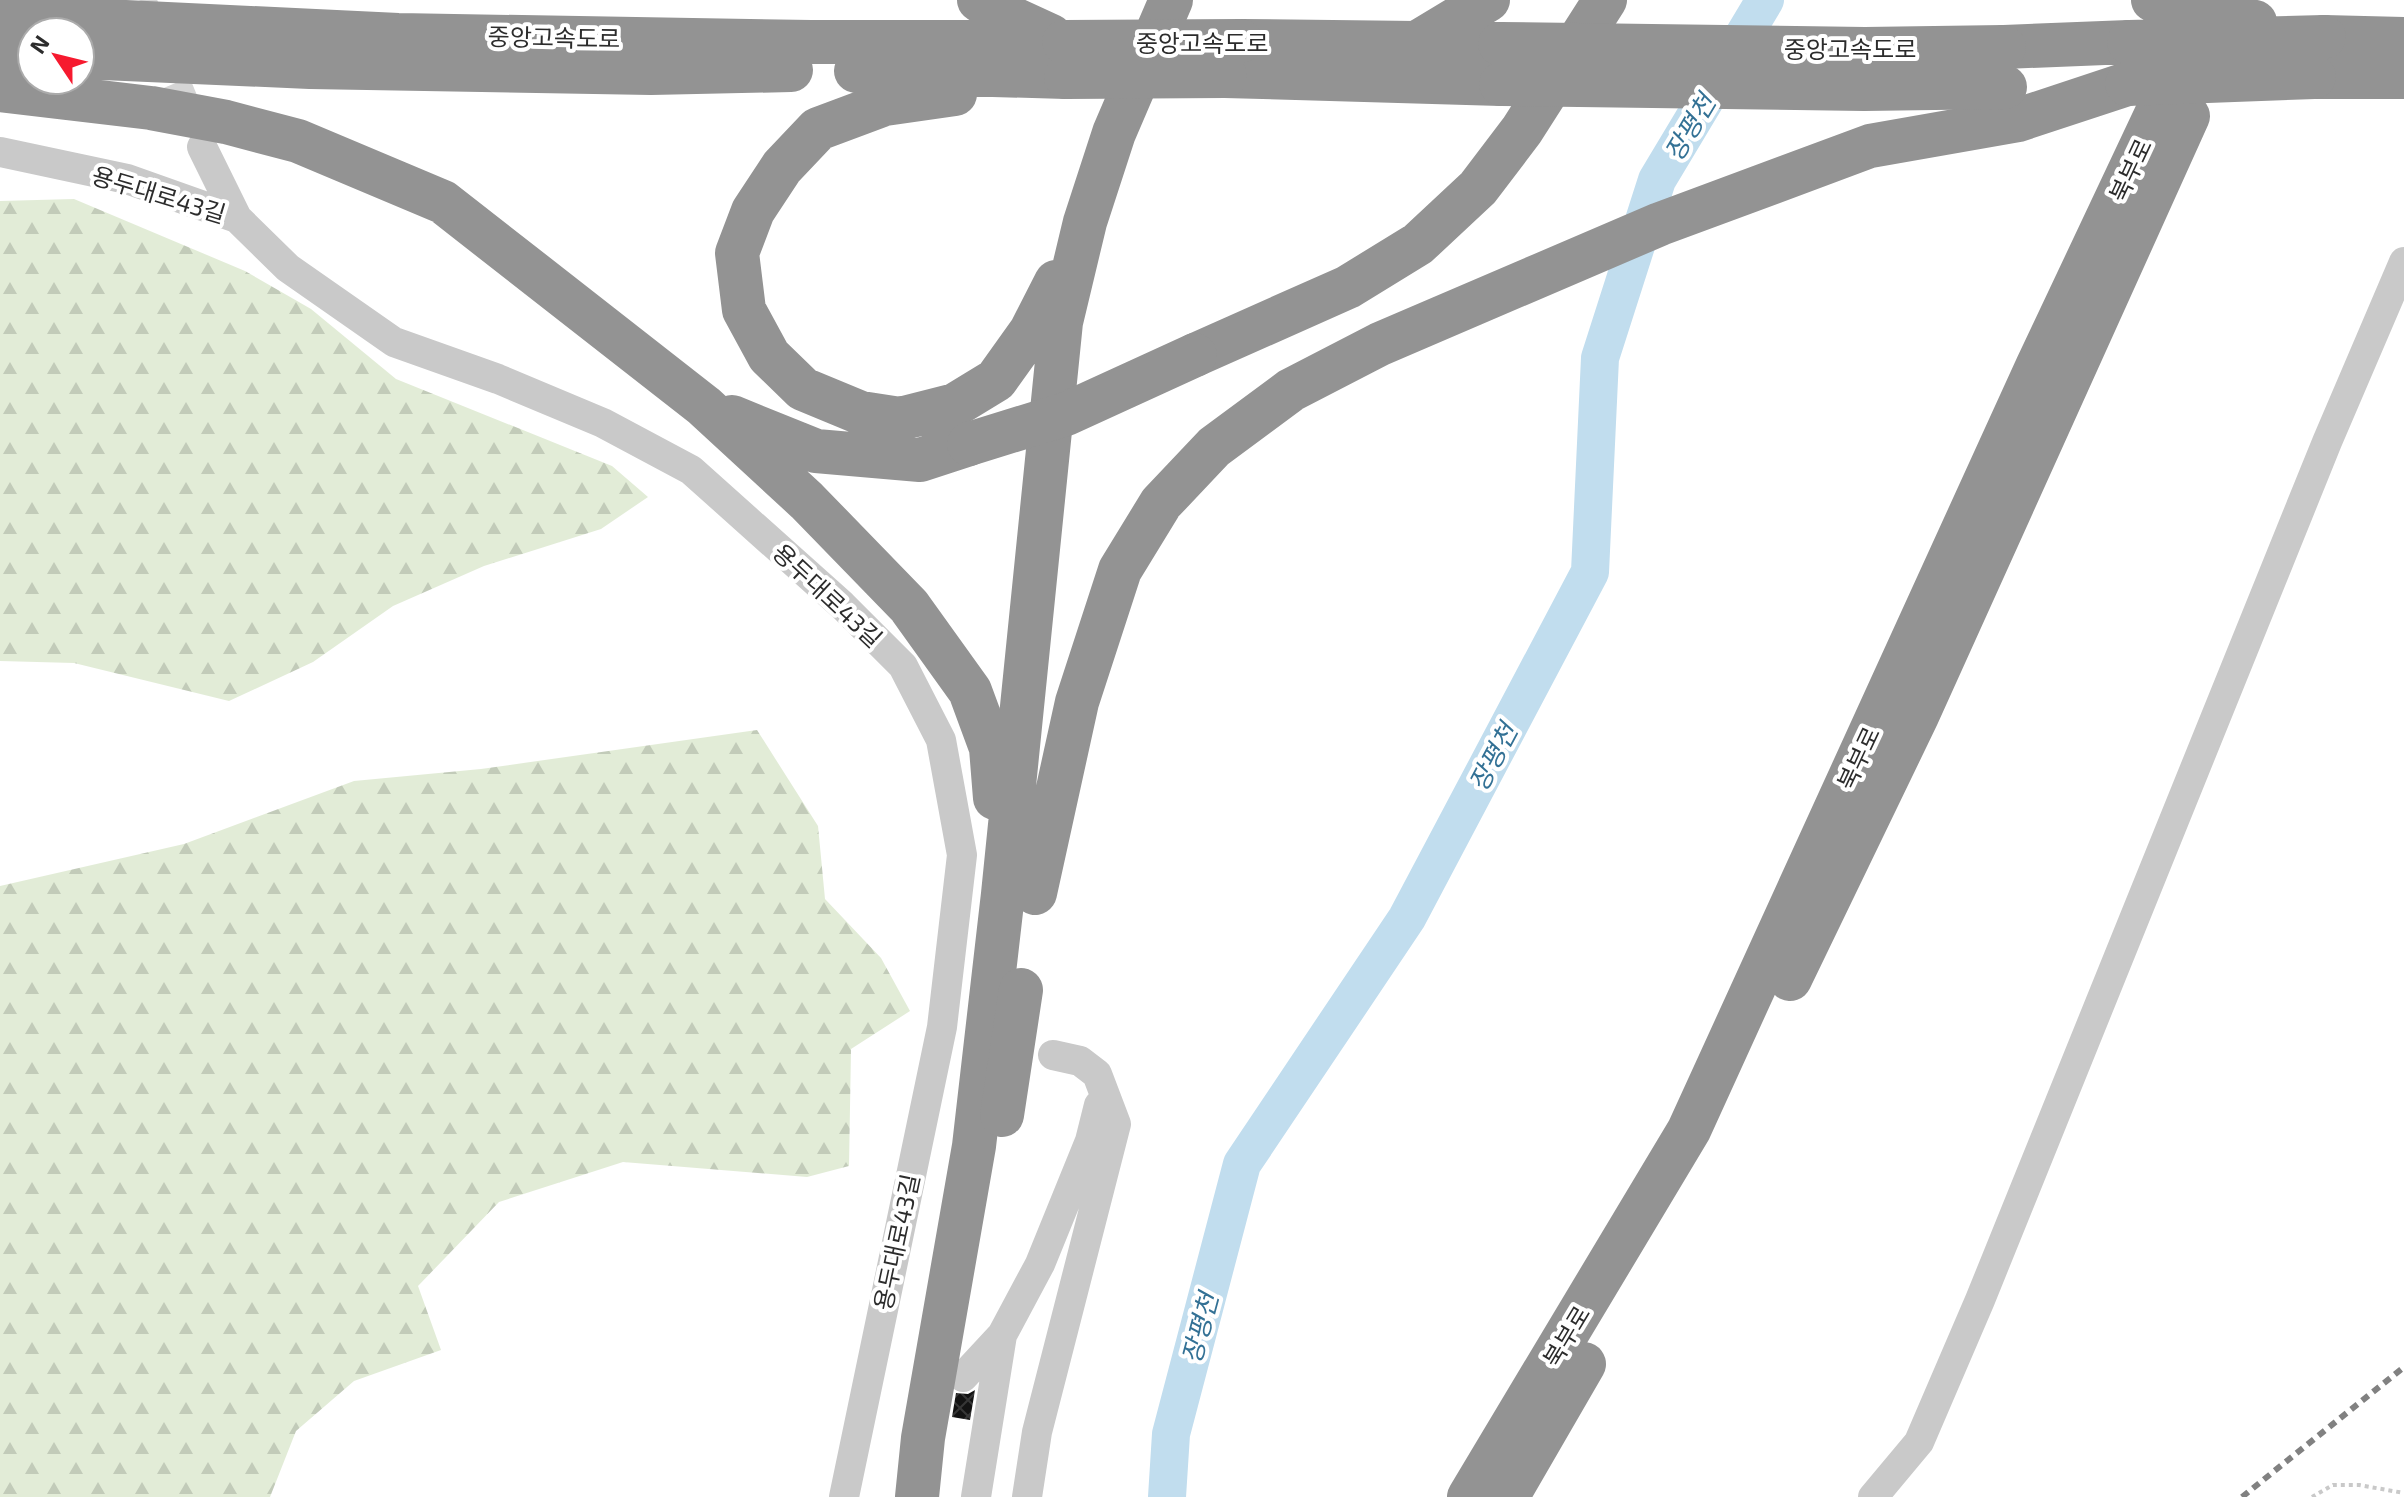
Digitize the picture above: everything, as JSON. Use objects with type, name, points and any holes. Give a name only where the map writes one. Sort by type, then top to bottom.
[{"type":"highway","points":[[134,24],[264,0]]},
{"type":"highway","points":[[979,0],[1065,59]]},
{"type":"highway","points":[[946,1497],[1021,990],[1019,893],[1061,322],[1085,222],[1114,133],[1171,0]]},
{"type":"highway","points":[[917,1497],[923,1438],[1019,893],[1052,644],[1086,314],[1097,242],[1128,135],[1183,0]]},
{"type":"highway","points":[[1418,42],[1488,0]]},
{"type":"highway","points":[[704,406],[816,451],[920,460],[1066,414],[1348,287],[1418,244],[1478,188],[1522,130],[1605,0]]},
{"type":"highway","points":[[2153,0],[2319,57]]},
{"type":"highway","name":"북부로","points":[[1469,1497],[1689,1130],[2037,367],[2210,0]]},
{"type":"highway","name":"북부로","points":[[1507,1497],[1710,1147],[1917,716],[2240,0]]},
{"type":"highway","name":"중앙고속도로","points":[[0,16],[398,35],[811,42],[1065,59]]},
{"type":"highway","name":"중앙고속도로","points":[[96,58],[310,67],[651,73],[1065,59],[1500,64],[1865,49],[2004,67],[2319,57],[2404,39]]},
{"type":"highway","name":"중앙고속도로","points":[[1233,59],[1418,42],[1500,64]]},
{"type":"highway","name":"중앙고속도로","points":[[2319,57],[2404,77]]},
{"type":"highway","points":[[1065,59],[885,104],[818,129],[782,167],[753,211],[737,253],[744,310],[769,356],[803,389],[861,413],[900,419],[955,405],[996,380],[1031,331],[1085,222]]},
{"type":"highway","points":[[1019,893],[1120,570],[1161,503],[1214,447],[1291,390],[1380,344],[1660,224],[1870,146],[2018,120],[2128,63]]},
{"type":"highway","points":[[0,90],[151,108],[226,122],[298,141],[443,202],[704,406],[807,501],[909,606],[970,691],[991,748],[1019,893]]},
{"type":"street","points":[[202,147],[237,218]]},
{"type":"street","name":"용두대로43길","points":[[0,152],[127,179],[237,218],[288,268],[394,342],[498,379],[603,423],[691,470],[842,605],[903,666],[941,740],[962,855],[955,1030],[844,1497]]},
{"type":"street","points":[[1873,1497],[1919,1442],[1980,1300],[2327,442],[2404,262]]},
{"type":"street","points":[[1027,1497],[1037,1432],[1116,1124],[1097,1074],[1080,1061],[1053,1055]]},
{"type":"street","points":[[963,1377],[1002,1335],[1040,1264],[1090,1141],[1103,1089]]},
{"type":"street","points":[[976,1497],[1002,1335]]},
{"type":"path","points":[[2312,1497],[2333,1485],[2359,1485],[2404,1493]]},
{"type":"green space","points":[[74,199],[245,271],[311,309],[396,379],[612,466],[648,497],[601,529],[484,566],[393,606],[313,662],[229,701],[74,663],[0,661],[0,201]]},
{"type":"green space","points":[[757,730],[818,826],[825,899],[881,958],[910,1011],[851,1049],[849,1166],[807,1177],[623,1162],[499,1202],[418,1286],[441,1350],[354,1381],[296,1431],[270,1497],[0,1497],[0,886],[184,844],[354,781],[481,769]]},
{"type":"building","points":[[975,1390],[970,1420],[952,1417],[956,1393],[968,1394]]},
{"type":"waterway","name":"장평천","points":[[1167,1497],[1171,1434],[1242,1164],[1407,918],[1590,572],[1600,358],[1657,180],[1765,0]]},
{"type":"tunnel","points":[[141,0],[194,127]]},
{"type":"railway","points":[[2242,1497],[2404,1367]]}]
